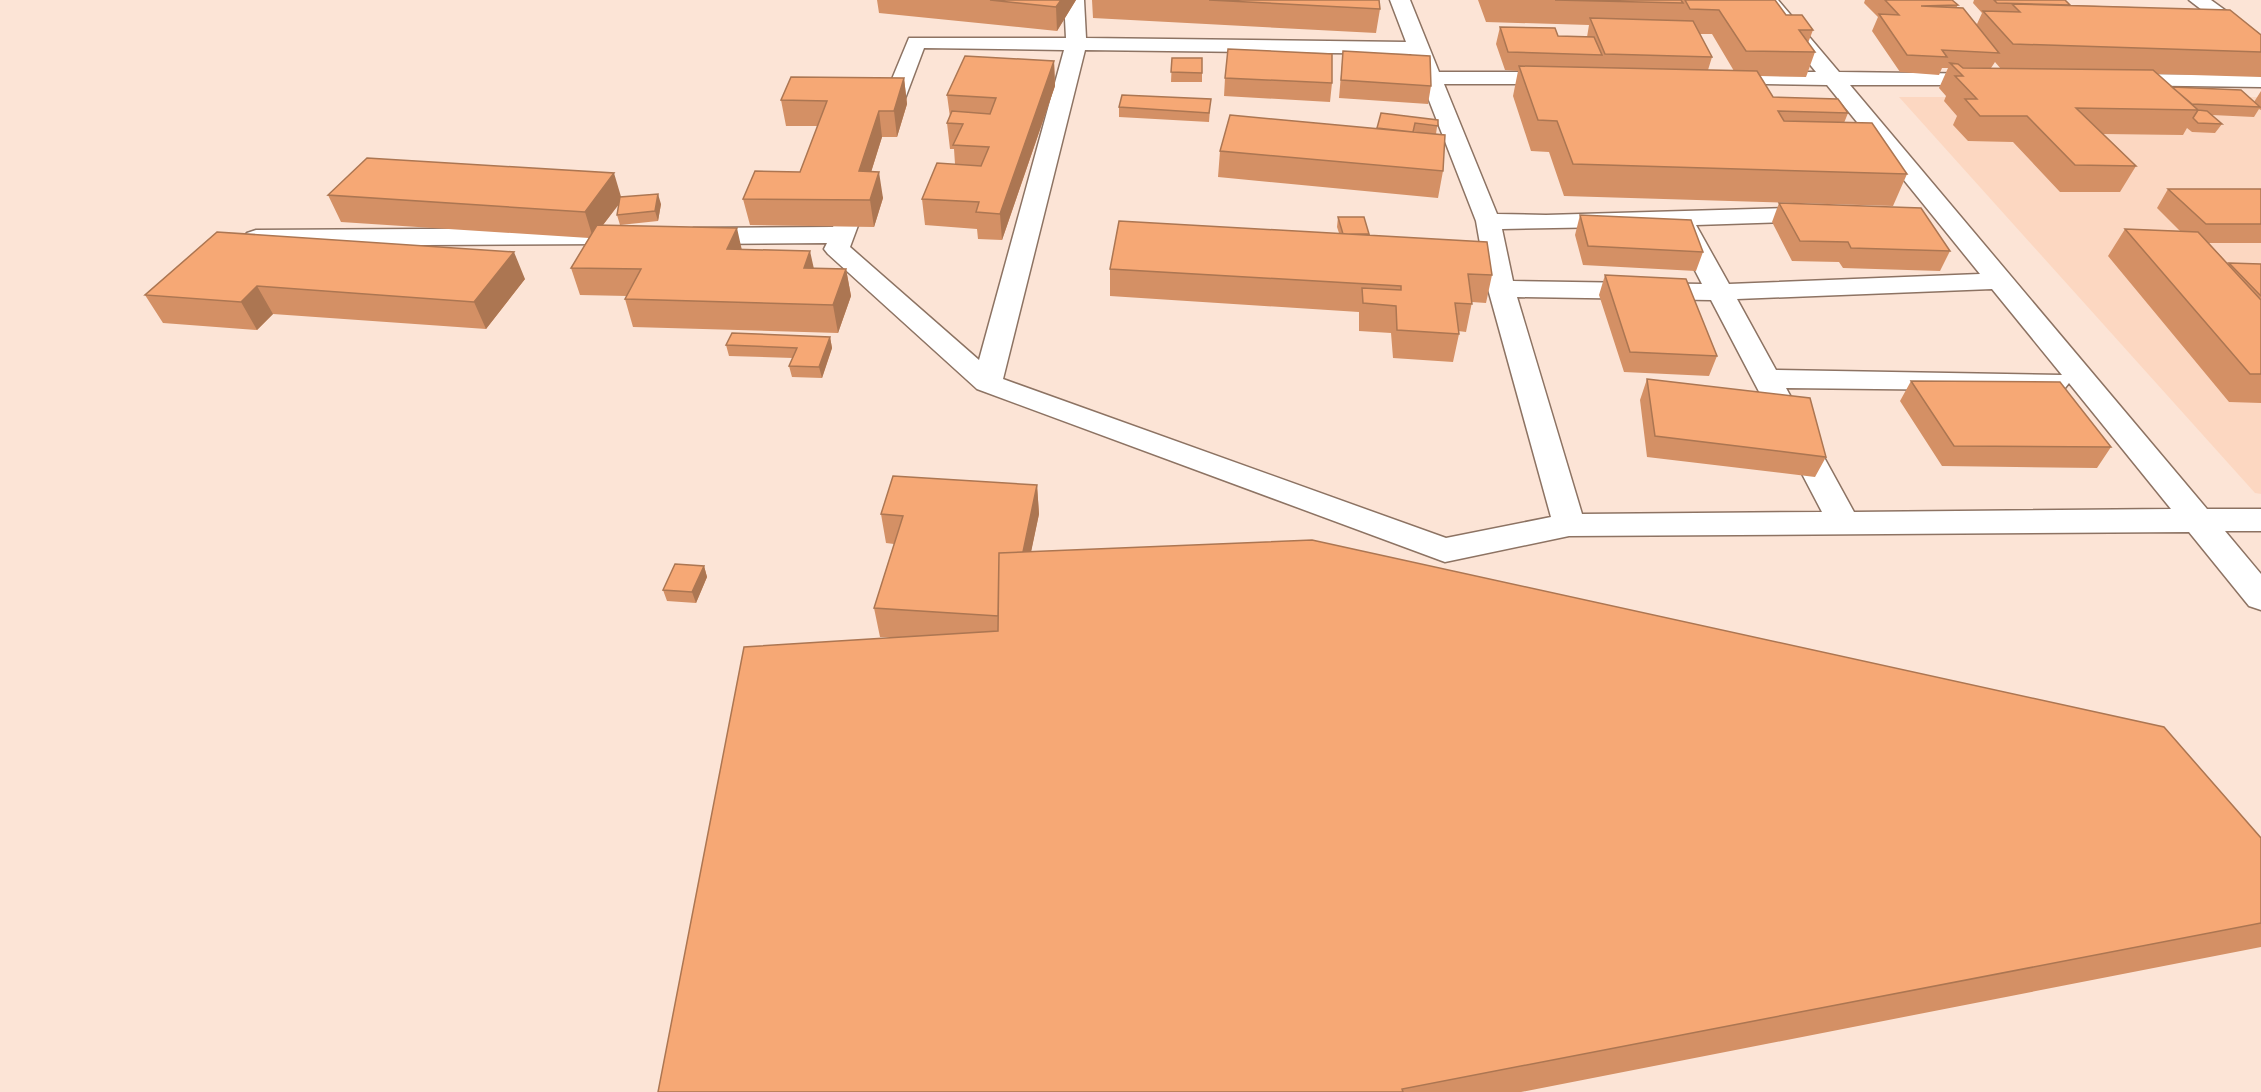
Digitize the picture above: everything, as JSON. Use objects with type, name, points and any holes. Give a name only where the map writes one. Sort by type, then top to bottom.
[{"type":"street","points":[[987,383],[1076,44],[1074,0]]},
{"type":"street","points":[[1400,0],[1488,221],[1501,289],[1569,525]]},
{"type":"street","points":[[1768,0],[1833,78],[1930,211],[2000,281],[2261,597]]},
{"type":"street","points":[[2199,0],[2261,46]]},
{"type":"street","points":[[1419,48],[916,42],[837,249],[987,383],[1445,550],[1569,525],[2261,520]]},
{"type":"street","points":[[1430,78],[1584,78]]},
{"type":"street","points":[[1702,78],[2011,80]]},
{"type":"street","points":[[2094,80],[2261,81]]},
{"type":"street","points":[[1488,221],[1545,222],[1847,213]]},
{"type":"street","points":[[1680,218],[1844,523]]},
{"type":"street","points":[[675,236],[842,235]]},
{"type":"street","points":[[246,238],[628,236]]},
{"type":"street","points":[[1501,289],[1720,292],[2000,281]]},
{"type":"street","points":[[1767,379],[2084,383]]},
{"type":"shaded area","points":[[1899,97],[2261,97],[2261,494],[2255,493]]},
{"type":"building","points":[[990,0],[1061,0],[1056,7]]},
{"type":"building","points":[[1209,0],[1379,0],[1380,9]]},
{"type":"building","points":[[1555,0],[1681,0],[1683,3]]},
{"type":"building","points":[[1685,0],[1775,0],[1786,15],[1802,15],[1813,30],[1799,30],[1815,52],[1746,51],[1719,10],[1690,9]]},
{"type":"building","points":[[1885,0],[1952,0],[1958,5],[1921,6],[1963,8],[1999,53],[1942,50],[1947,57],[1907,55],[1879,14],[1899,15]]},
{"type":"building","points":[[1994,0],[2065,0],[2070,5],[1997,3]]},
{"type":"building","points":[[2012,4],[2230,10],[2261,35],[2261,52],[2013,44],[1983,11],[2020,12]]},
{"type":"building","points":[[1590,18],[1693,21],[1712,57],[1605,54]]},
{"type":"building","points":[[1500,27],[1555,28],[1558,36],[1594,37],[1602,55],[1508,52]]},
{"type":"building","points":[[1228,49],[1332,54],[1332,83],[1225,78]]},
{"type":"building","points":[[1343,51],[1430,56],[1431,86],[1341,80]]},
{"type":"building","points":[[965,56],[1054,61],[1000,214],[976,212],[979,202],[922,199],[937,163],[981,166],[989,147],[953,145],[963,124],[947,123],[952,111],[990,114],[996,98],[947,95]]},
{"type":"building","points":[[1172,58],[1202,58],[1202,73],[1171,72]]},
{"type":"building","points":[[1950,63],[1958,64],[1963,68],[2153,70],[2198,110],[2076,108],[2136,166],[2075,165],[2027,116],[1980,116],[1965,99],[1977,99],[1955,76],[1963,76]]},
{"type":"building","points":[[1519,66],[1757,71],[1773,97],[1838,99],[1848,113],[1778,111],[1784,121],[1872,123],[1907,174],[1573,164],[1557,121],[1538,120]]},
{"type":"building","points":[[791,77],[904,78],[894,111],[879,111],[859,171],[879,172],[870,200],[743,199],[755,171],[800,172],[827,101],[781,100]]},
{"type":"building","points":[[2172,87],[2241,90],[2260,107],[2192,104]]},
{"type":"building","points":[[1122,95],[1211,99],[1209,113],[1119,107]]},
{"type":"building","points":[[2198,110],[2207,111],[2222,124],[2198,123],[2193,118]]},
{"type":"building","points":[[1381,113],[1438,120],[1438,126],[1415,123],[1413,132],[1377,128]]},
{"type":"building","points":[[1230,115],[1445,135],[1443,171],[1220,151]]},
{"type":"building","points":[[367,158],[614,173],[585,212],[328,195]]},
{"type":"building","points":[[2168,189],[2261,189],[2261,224],[2206,224]]},
{"type":"building","points":[[658,194],[655,211],[617,215],[620,197]]},
{"type":"building","points":[[1779,203],[1921,208],[1950,251],[1851,248],[1848,242],[1800,241]]},
{"type":"building","points":[[1580,215],[1691,220],[1703,252],[1588,246]]},
{"type":"building","points":[[1338,217],[1364,217],[1369,234],[1343,234]]},
{"type":"building","points":[[1119,221],[1487,242],[1492,275],[1468,274],[1472,304],[1455,303],[1459,334],[1397,330],[1396,306],[1363,303],[1362,288],[1401,290],[1401,286],[1110,269]]},
{"type":"building","points":[[597,225],[737,228],[727,249],[810,251],[804,268],[846,269],[833,305],[625,299],[641,269],[571,268]]},
{"type":"building","points":[[2125,229],[2198,232],[2261,300],[2261,374],[2250,374]]},
{"type":"building","points":[[217,232],[514,252],[474,302],[257,286],[241,302],[145,295]]},
{"type":"building","points":[[2229,263],[2261,264],[2261,296]]},
{"type":"building","points":[[1605,275],[1686,279],[1717,356],[1630,352]]},
{"type":"building","points":[[732,333],[830,337],[819,367],[789,366],[797,348],[726,345]]},
{"type":"building","points":[[1647,379],[1810,398],[1826,457],[1655,436]]},
{"type":"building","points":[[1911,381],[2060,382],[2111,447],[1954,446]]},
{"type":"building","points":[[893,476],[1037,485],[1023,552],[999,553],[998,616],[874,608],[903,516],[881,514]]},
{"type":"building","points":[[1312,540],[2164,727],[2261,838],[2261,923],[1402,1089],[1403,1092],[658,1092],[744,647],[998,631],[999,553]]},
{"type":"building","points":[[675,564],[704,566],[692,592],[663,590]]}]
